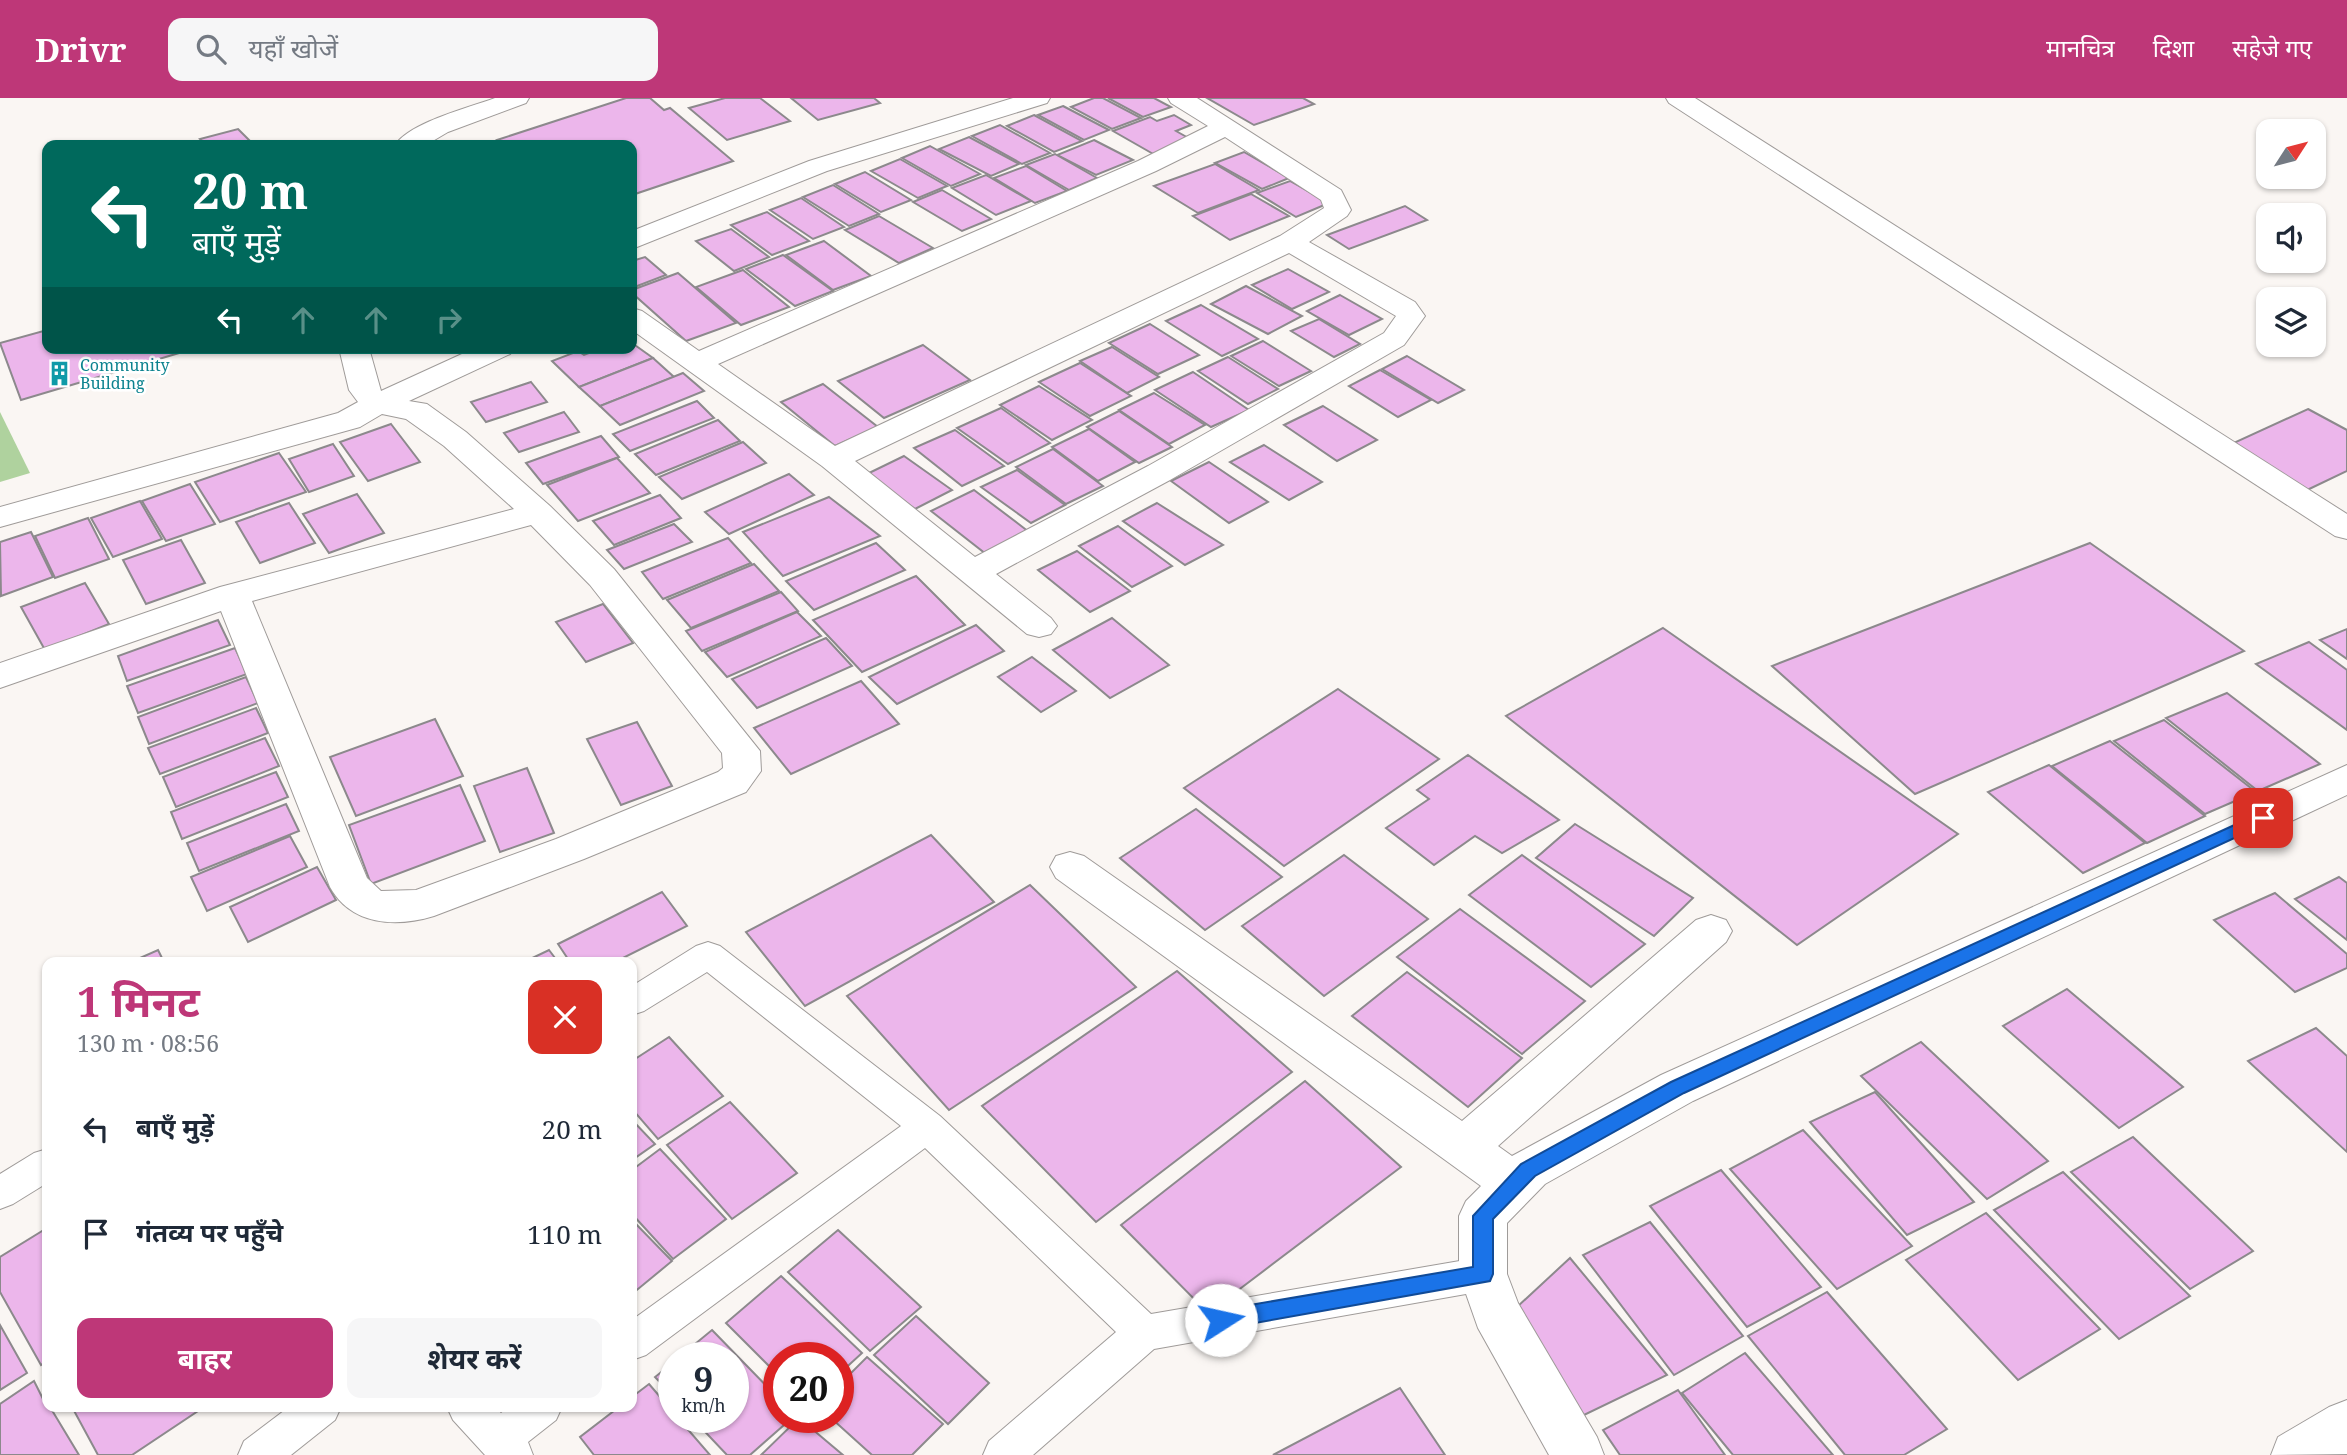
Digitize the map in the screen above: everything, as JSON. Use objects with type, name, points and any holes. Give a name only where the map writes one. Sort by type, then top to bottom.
[{"type":"street","points":[[417,140],[439,127],[517,98]]},
{"type":"street","points":[[637,238],[818,166],[1038,98]]},
{"type":"street","points":[[833,459],[1290,242],[1338,210],[1332,196],[1180,98]]},
{"type":"street","points":[[1678,98],[2347,529]]},
{"type":"street","points":[[696,363],[997,229],[1147,166],[1226,127]]},
{"type":"street","points":[[971,573],[1159,473],[1394,339],[1409,322],[1411,316],[1405,308],[1290,242]]},
{"type":"street","points":[[637,321],[833,459],[1039,626]]},
{"type":"street","points":[[232,595],[350,887],[368,904],[387,908],[419,905],[570,849],[732,782],[742,771],[741,751],[602,577],[538,513],[455,439],[416,411],[377,404],[364,390],[355,354]]},
{"type":"street","points":[[0,517],[349,420],[377,404],[487,354]]},
{"type":"street","points":[[0,676],[232,595],[538,513]]},
{"type":"street","points":[[1578,1455],[1496,1312],[1483,1274],[1483,1216],[1528,1170],[1677,1088],[2347,779]]},
{"type":"street","points":[[1070,867],[1514,1183]]},
{"type":"street","points":[[1464,1147],[1711,931]]},
{"type":"street","points":[[2297,1455],[2347,1426]]},
{"type":"lane","points":[[637,999],[708,955],[927,1127],[1143,1333]]},
{"type":"lane","points":[[637,1338],[927,1127]]},
{"type":"lane","points":[[0,1192],[42,1167]]},
{"type":"lane","points":[[1003,1455],[1143,1333],[1483,1274]]},
{"type":"lane","points":[[258,1455],[314,1412]]},
{"type":"lane","points":[[472,1412],[506,1447],[538,1412]]},
{"type":"green space","points":[[0,412],[30,473],[0,482]]},
{"type":"building","points":[[626,98],[650,98],[664,110],[670,108],[733,161],[637,193],[637,140],[497,140]]},
{"type":"building","points":[[725,98],[760,98],[790,121],[727,140],[689,108]]},
{"type":"building","points":[[791,98],[874,98],[880,103],[818,120]]},
{"type":"building","points":[[1094,98],[1103,98],[1141,118],[1112,129],[1071,107]]},
{"type":"building","points":[[1108,98],[1154,98],[1171,107],[1143,117]]},
{"type":"building","points":[[1207,98],[1303,98],[1314,104],[1254,125]]},
{"type":"building","points":[[1063,106],[1109,130],[1084,140],[1038,115]]},
{"type":"building","points":[[1034,115],[1082,141],[1054,152],[1007,126]]},
{"type":"building","points":[[1174,115],[1191,125],[1176,131],[1192,140],[1155,155],[1113,131],[1150,117],[1157,121]]},
{"type":"building","points":[[1000,125],[1050,153],[1022,164],[972,136]]},
{"type":"building","points":[[238,129],[249,140],[201,140]]},
{"type":"building","points":[[969,137],[1019,164],[991,176],[939,149]]},
{"type":"building","points":[[1094,140],[1133,160],[1096,175],[1057,155]]},
{"type":"building","points":[[930,146],[980,174],[951,186],[902,158]]},
{"type":"building","points":[[1244,152],[1289,178],[1262,189],[1215,163]]},
{"type":"building","points":[[1055,154],[1097,178],[1069,190],[1026,165]]},
{"type":"building","points":[[900,159],[947,186],[918,198],[871,171]]},
{"type":"building","points":[[1215,164],[1259,190],[1198,213],[1154,186]]},
{"type":"building","points":[[1026,166],[1067,191],[1035,203],[994,178]]},
{"type":"building","points":[[865,172],[911,200],[881,212],[835,184]]},
{"type":"building","points":[[986,175],[1031,201],[996,215],[952,188]]},
{"type":"building","points":[[1290,181],[1329,203],[1296,217],[1257,193]]},
{"type":"building","points":[[833,185],[879,214],[849,226],[803,197]]},
{"type":"building","points":[[942,190],[991,219],[962,231],[913,202]]},
{"type":"building","points":[[1251,194],[1289,216],[1230,240],[1193,216]]},
{"type":"building","points":[[801,198],[844,227],[813,239],[770,210]]},
{"type":"building","points":[[1405,206],[1427,220],[1349,249],[1327,235]]},
{"type":"building","points":[[767,212],[809,241],[772,255],[731,225]]},
{"type":"building","points":[[879,216],[933,248],[899,263],[845,230]]},
{"type":"building","points":[[731,229],[769,257],[734,271],[696,241]]},
{"type":"building","points":[[824,241],[871,276],[833,290],[786,255]]},
{"type":"building","points":[[783,255],[833,291],[795,306],[746,269]]},
{"type":"building","points":[[645,257],[666,275],[637,286],[637,259]]},
{"type":"building","points":[[1288,269],[1329,292],[1292,309],[1252,285]]},
{"type":"building","points":[[743,270],[789,307],[741,325],[696,287]]},
{"type":"building","points":[[678,273],[736,323],[686,341],[637,297],[637,288]]},
{"type":"building","points":[[1246,286],[1302,316],[1268,334],[1211,304]]},
{"type":"building","points":[[1340,295],[1382,319],[1349,335],[1307,311]]},
{"type":"building","points":[[1201,305],[1258,339],[1222,356],[1166,321]]},
{"type":"building","points":[[1319,319],[1360,344],[1334,357],[1291,331]]},
{"type":"building","points":[[1150,324],[1199,355],[1158,374],[1109,343]]},
{"type":"building","name":"Community Building","points":[[42,331],[42,354],[176,354],[21,400],[0,343]]},
{"type":"building","points":[[1263,341],[1311,371],[1279,386],[1231,356]]},
{"type":"building","points":[[923,345],[970,380],[884,418],[838,381]]},
{"type":"building","points":[[637,347],[653,358],[579,387],[552,361],[570,354],[637,354]]},
{"type":"building","points":[[1112,347],[1159,377],[1127,393],[1080,361]]},
{"type":"building","points":[[1407,356],[1464,390],[1438,403],[1382,369]]},
{"type":"building","points":[[1228,357],[1278,389],[1248,404],[1198,371]]},
{"type":"building","points":[[653,358],[674,377],[600,406],[579,387]]},
{"type":"building","points":[[1080,363],[1131,396],[1090,416],[1039,382]]},
{"type":"building","points":[[1380,370],[1431,400],[1398,417],[1349,386]]},
{"type":"building","points":[[1193,372],[1249,410],[1211,427],[1155,390]]},
{"type":"building","points":[[683,373],[704,391],[620,425],[600,406]]},
{"type":"building","points":[[531,382],[547,402],[486,422],[471,402]]},
{"type":"building","points":[[823,384],[878,427],[835,446],[781,402]]},
{"type":"building","points":[[1039,386],[1092,420],[1052,440],[1000,405]]},
{"type":"building","points":[[1154,393],[1205,425],[1169,444],[1119,410]]},
{"type":"building","points":[[697,401],[714,418],[630,451],[613,434]]},
{"type":"building","points":[[1323,406],[1377,440],[1337,461],[1284,425]]},
{"type":"building","points":[[1001,408],[1050,443],[1008,464],[957,428]]},
{"type":"building","points":[[2308,409],[2347,430],[2347,471],[2305,491],[2227,446]]},
{"type":"building","points":[[1119,411],[1172,447],[1139,463],[1087,427]]},
{"type":"building","points":[[564,412],[579,432],[519,452],[504,433]]},
{"type":"building","points":[[718,420],[740,441],[656,475],[635,454]]},
{"type":"building","points":[[391,424],[420,462],[368,481],[340,442]]},
{"type":"building","points":[[1089,429],[1135,462],[1098,481],[1052,447]]},
{"type":"building","points":[[955,430],[1004,466],[962,486],[914,448]]},
{"type":"building","points":[[601,436],[619,457],[543,484],[526,463]]},
{"type":"building","points":[[743,442],[766,463],[682,499],[659,477]]},
{"type":"building","points":[[333,444],[354,476],[309,492],[289,459]]},
{"type":"building","points":[[1264,445],[1322,482],[1289,500],[1230,462]]},
{"type":"building","points":[[1053,449],[1103,486],[1066,504],[1016,467]]},
{"type":"building","points":[[279,453],[306,492],[220,522],[195,482]]},
{"type":"building","points":[[904,456],[952,490],[915,509],[867,474]]},
{"type":"building","points":[[617,458],[650,493],[578,521],[547,485]]},
{"type":"building","points":[[1209,462],[1268,502],[1229,523],[1171,481]]},
{"type":"building","points":[[1017,470],[1065,505],[1031,523],[981,487]]},
{"type":"building","points":[[789,474],[814,495],[729,534],[705,512]]},
{"type":"building","points":[[190,484],[215,524],[166,541],[142,501]]},
{"type":"building","points":[[974,490],[1029,532],[986,554],[931,511]]},
{"type":"building","points":[[357,494],[384,533],[329,553],[303,514]]},
{"type":"building","points":[[660,495],[681,518],[614,545],[593,521]]},
{"type":"building","points":[[829,497],[880,536],[783,576],[743,532]]},
{"type":"building","points":[[140,501],[162,539],[113,557],[91,518]]},
{"type":"building","points":[[289,503],[315,543],[260,563],[236,522]]},
{"type":"building","points":[[1157,503],[1223,545],[1185,565],[1123,521]]},
{"type":"building","points":[[88,518],[109,559],[55,578],[35,536]]},
{"type":"building","points":[[674,524],[692,542],[624,569],[607,550]]},
{"type":"building","points":[[1118,526],[1172,566],[1132,587],[1079,546]]},
{"type":"building","points":[[31,532],[53,577],[1,596],[0,542]]},
{"type":"building","points":[[728,538],[751,563],[663,599],[642,572]]},
{"type":"building","points":[[181,540],[205,583],[146,604],[123,560]]},
{"type":"building","points":[[876,543],[905,570],[814,610],[786,581]]},
{"type":"building","points":[[2090,543],[2244,651],[1915,794],[1772,666]]},
{"type":"building","points":[[1077,551],[1130,591],[1090,612],[1038,570]]},
{"type":"building","points":[[754,564],[779,591],[691,628],[667,600]]},
{"type":"building","points":[[916,576],[965,625],[862,672],[813,620]]},
{"type":"building","points":[[85,583],[109,624],[45,650],[21,607]]},
{"type":"building","points":[[781,592],[798,611],[702,651],[686,631]]},
{"type":"building","points":[[603,604],[633,643],[586,662],[556,622]]},
{"type":"building","points":[[797,612],[821,636],[727,677],[705,652]]},
{"type":"building","points":[[1112,618],[1169,665],[1110,698],[1053,650]]},
{"type":"building","points":[[218,620],[230,645],[127,681],[118,656]]},
{"type":"building","points":[[976,625],[1004,651],[897,704],[869,677]]},
{"type":"building","points":[[1663,628],[1958,834],[1797,945],[1506,716]]},
{"type":"building","points":[[2347,629],[2347,659],[2320,640]]},
{"type":"building","points":[[826,638],[852,666],[757,708],[732,679]]},
{"type":"building","points":[[2309,642],[2347,670],[2347,730],[2256,664]]},
{"type":"building","points":[[235,648],[247,674],[138,713],[127,686]]},
{"type":"building","points":[[1032,657],[1076,691],[1041,712],[998,677]]},
{"type":"building","points":[[246,677],[258,703],[149,744],[138,717]]},
{"type":"building","points":[[861,681],[899,724],[791,774],[754,728]]},
{"type":"building","points":[[1338,689],[1439,759],[1284,866],[1184,788]]},
{"type":"building","points":[[2227,693],[2320,764],[2258,791],[2166,718]]},
{"type":"building","points":[[256,708],[268,733],[160,774],[148,748]]},
{"type":"building","points":[[435,719],[463,776],[356,816],[330,757]]},
{"type":"building","points":[[2164,720],[2256,792],[2205,814],[2114,741]]},
{"type":"building","points":[[637,722],[672,786],[621,805],[587,739]]},
{"type":"building","points":[[265,738],[279,766],[176,807],[163,777]]},
{"type":"building","points":[[2110,741],[2205,816],[2147,843],[2052,766]]},
{"type":"building","points":[[1468,755],[1559,820],[1502,853],[1475,836],[1434,865],[1386,828],[1429,799],[1417,790]]},
{"type":"building","points":[[2049,765],[2145,843],[2083,873],[1988,792]]},
{"type":"building","points":[[527,768],[554,833],[500,852],[474,786]]},
{"type":"building","points":[[276,772],[288,797],[182,839],[171,812]]},
{"type":"building","points":[[460,785],[485,841],[371,884],[349,825]]},
{"type":"building","points":[[286,804],[299,831],[199,871],[187,843]]},
{"type":"building","points":[[1196,809],[1282,877],[1205,930],[1120,858]]},
{"type":"building","points":[[1575,824],[1693,898],[1654,936],[1536,858]]},
{"type":"building","points":[[931,835],[994,902],[805,1006],[746,932]]},
{"type":"building","points":[[290,836],[307,867],[207,911],[191,877]]},
{"type":"building","points":[[1344,855],[1428,919],[1324,996],[1242,926]]},
{"type":"building","points":[[1522,855],[1645,944],[1591,987],[1469,895]]},
{"type":"building","points":[[317,867],[336,900],[248,942],[230,907]]},
{"type":"building","points":[[2339,877],[2347,883],[2347,940],[2295,899]]},
{"type":"building","points":[[1030,885],[1136,987],[949,1110],[847,996]]},
{"type":"building","points":[[662,892],[687,926],[625,957],[567,957],[558,944]]},
{"type":"building","points":[[2275,893],[2347,954],[2347,968],[2295,992],[2214,920]]},
{"type":"building","points":[[1460,909],[1585,1001],[1522,1054],[1397,957]]},
{"type":"building","points":[[158,950],[162,957],[142,957]]},
{"type":"building","points":[[549,950],[554,957],[534,957]]},
{"type":"building","points":[[1177,971],[1292,1072],[1096,1222],[982,1106]]},
{"type":"building","points":[[1407,972],[1522,1058],[1468,1107],[1352,1016]]},
{"type":"building","points":[[2067,989],[2183,1087],[2119,1128],[2003,1026]]},
{"type":"building","points":[[2316,1028],[2347,1056],[2347,1152],[2248,1061]]},
{"type":"building","points":[[669,1037],[723,1096],[658,1139],[637,1115],[637,1058]]},
{"type":"building","points":[[1921,1042],[2048,1161],[1987,1199],[1861,1076]]},
{"type":"building","points":[[1305,1081],[1401,1167],[1208,1313],[1121,1225]]},
{"type":"building","points":[[1875,1092],[1974,1202],[1907,1235],[1810,1122]]},
{"type":"building","points":[[730,1102],[797,1173],[732,1219],[667,1145]]},
{"type":"building","points":[[637,1125],[655,1144],[637,1157]]},
{"type":"building","points":[[1803,1130],[1912,1246],[1837,1289],[1730,1169]]},
{"type":"building","points":[[2133,1137],[2253,1251],[2190,1289],[2071,1172]]},
{"type":"building","points":[[660,1149],[726,1219],[673,1259],[637,1219],[637,1166]]},
{"type":"building","points":[[1721,1170],[1821,1287],[1747,1327],[1650,1206]]},
{"type":"building","points":[[2063,1172],[2190,1296],[2119,1339],[1994,1210]]},
{"type":"building","points":[[1986,1213],[2100,1329],[2018,1380],[1906,1260]]},
{"type":"building","points":[[1650,1222],[1743,1336],[1674,1375],[1583,1255]]},
{"type":"building","points":[[637,1225],[672,1261],[637,1290]]},
{"type":"building","points":[[838,1230],[921,1307],[870,1351],[788,1272]]},
{"type":"building","points":[[42,1231],[41,1365],[0,1292],[0,1257]]},
{"type":"building","points":[[1570,1258],[1667,1375],[1584,1415],[1503,1320]]},
{"type":"building","points":[[781,1276],[850,1342],[763,1342],[763,1360],[749,1346],[749,1342],[745,1342],[726,1323]]},
{"type":"building","points":[[1827,1292],[1947,1429],[1904,1455],[1845,1455],[1748,1336]]},
{"type":"building","points":[[916,1316],[989,1383],[948,1424],[874,1355]]},
{"type":"building","points":[[0,1325],[27,1373],[0,1390]]},
{"type":"building","points":[[712,1330],[724,1342],[697,1342]]},
{"type":"building","points":[[854,1345],[862,1353],[854,1360]]},
{"type":"building","points":[[1745,1353],[1833,1455],[1733,1455],[1682,1393]]},
{"type":"building","points":[[867,1357],[943,1424],[912,1455],[872,1455],[848,1433],[854,1433],[854,1370]]},
{"type":"building","points":[[749,1368],[763,1383],[763,1433],[775,1433],[750,1455],[727,1455],[706,1433],[749,1433]]},
{"type":"building","points":[[34,1381],[42,1397],[42,1412],[53,1412],[79,1455],[0,1455],[0,1404]]},
{"type":"building","points":[[649,1384],[658,1394],[658,1433],[691,1433],[710,1455],[594,1455],[580,1437],[612,1412],[637,1412],[637,1393]]},
{"type":"building","points":[[1400,1388],[1445,1455],[1273,1455]]},
{"type":"building","points":[[1678,1390],[1725,1455],[1620,1455],[1603,1430]]},
{"type":"building","points":[[75,1412],[196,1412],[132,1455],[98,1455]]},
{"type":"building","points":[[784,1433],[817,1433],[843,1455],[761,1455]]},
{"type":"place","name":"Community Building","points":[[60,374]]},
{"type":"route","points":[[1221,1320],[1483,1274],[1483,1216],[1528,1170],[1677,1088],[2263,818]]}]
